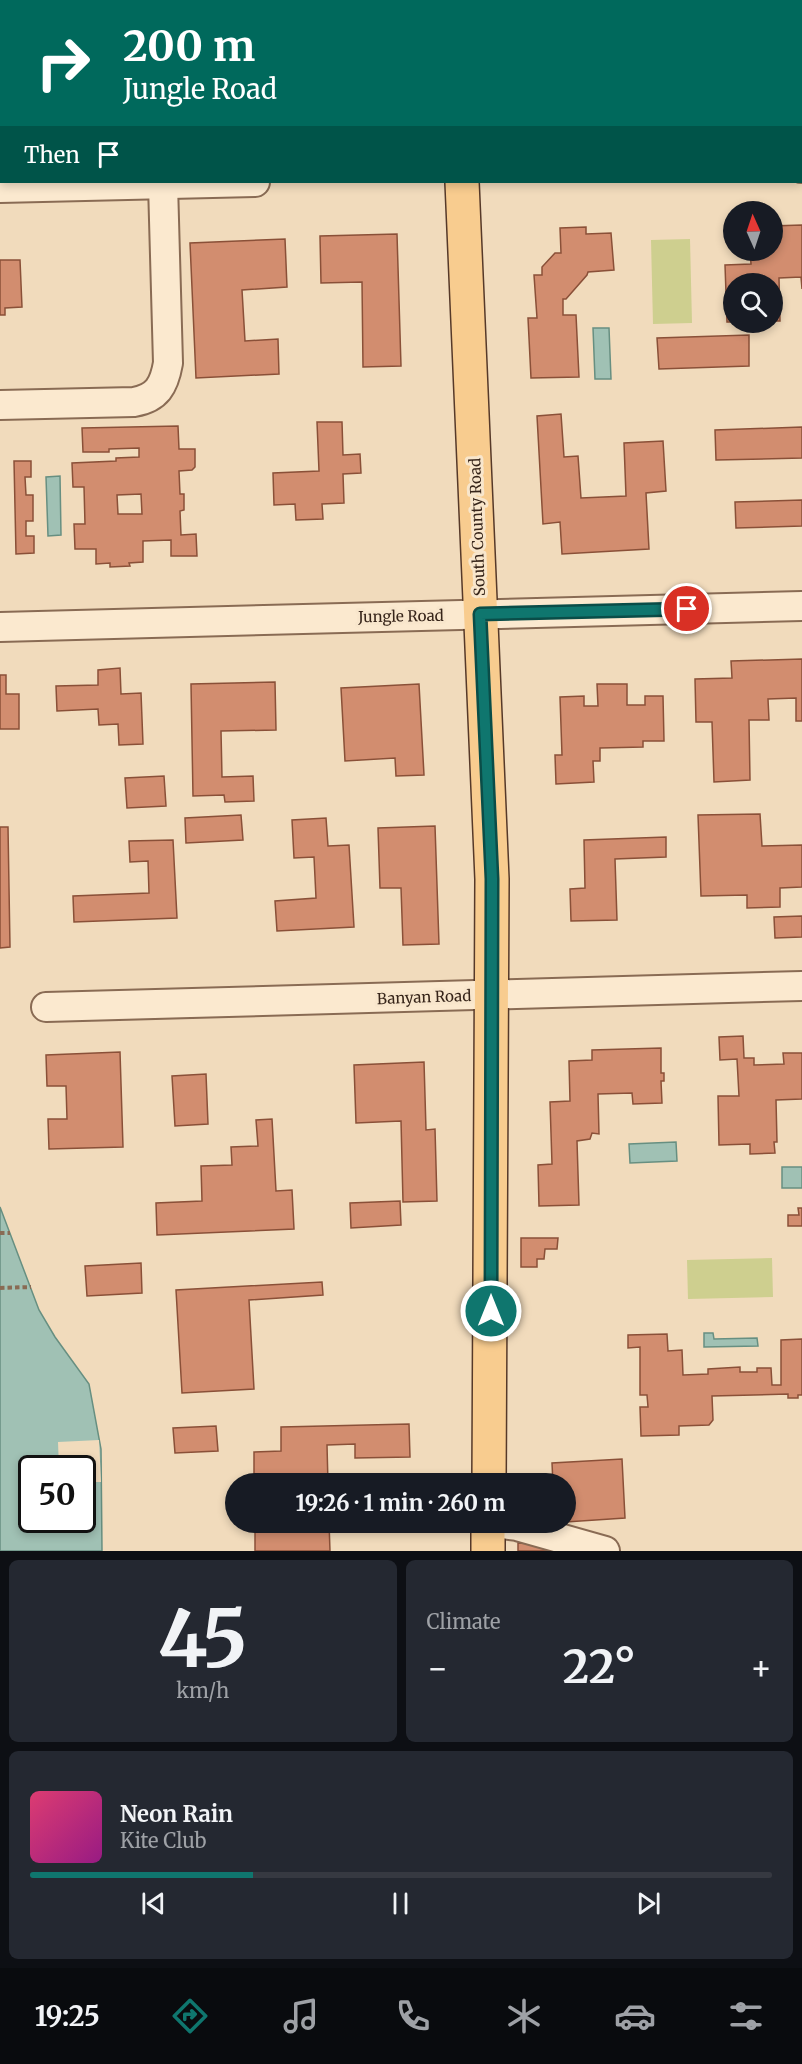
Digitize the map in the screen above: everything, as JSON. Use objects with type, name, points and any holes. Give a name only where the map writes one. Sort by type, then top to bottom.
[{"type":"main road","name":"South County Road","points":[[462,183],[492,879],[489,1473]]},
{"type":"main road","points":[[488,1533],[488,1551]]},
{"type":"street","points":[[0,188],[209,183]]},
{"type":"street","points":[[0,405],[134,402],[152,398],[163,385],[168,363],[163,184]]},
{"type":"street","name":"Jungle Road","points":[[0,627],[802,606]]},
{"type":"street","name":"Banyan Road","points":[[46,1007],[802,986]]},
{"type":"street","points":[[539,1533],[605,1551]]},
{"type":"path","points":[[0,1233],[10,1233]]},
{"type":"path","points":[[0,1288],[31,1287]]},
{"type":"green space","points":[[690,239],[692,323],[653,324],[651,240]]},
{"type":"green space","points":[[772,1258],[773,1297],[688,1299],[687,1260]]},
{"type":"shaded area","points":[[593,328],[609,328],[611,379],[595,379]]},
{"type":"shaded area","points":[[60,476],[61,535],[48,536],[46,477]]},
{"type":"shaded area","points":[[676,1142],[677,1161],[630,1163],[629,1144]]},
{"type":"shaded area","points":[[782,1167],[802,1167],[802,1188],[782,1188]]},
{"type":"shaded area","points":[[0,1207],[39,1310],[55,1337],[89,1384],[101,1449],[102,1551],[0,1551]]},
{"type":"shaded area","points":[[704,1333],[713,1333],[714,1339],[757,1338],[758,1346],[704,1347]]},
{"type":"pier","points":[[99,1440],[101,1482],[96,1482],[96,1455],[58,1455],[58,1442]]},
{"type":"building","points":[[802,225],[802,289],[801,277],[783,278],[783,273],[725,273],[725,265],[751,264],[751,261],[783,261],[783,226]]},
{"type":"building","points":[[586,227],[586,234],[611,233],[614,270],[588,272],[566,299],[563,299],[563,315],[576,315],[579,377],[531,378],[528,318],[537,318],[534,275],[542,275],[542,267],[555,253],[561,253],[560,228]]},
{"type":"building","points":[[397,234],[401,366],[363,367],[362,282],[321,283],[320,236]]},
{"type":"building","points":[[285,239],[287,287],[242,290],[245,341],[278,339],[279,374],[196,378],[190,243]]},
{"type":"building","points":[[0,260],[20,260],[22,307],[5,308],[5,315],[0,315]]},
{"type":"building","points":[[749,335],[749,366],[659,369],[657,338]]},
{"type":"building","points":[[561,414],[564,457],[578,456],[581,498],[626,496],[624,443],[663,441],[666,491],[646,493],[649,549],[562,554],[560,522],[543,524],[537,416]]},
{"type":"building","points":[[317,422],[342,422],[343,455],[360,454],[361,473],[343,474],[344,503],[322,504],[323,519],[296,520],[295,504],[274,505],[273,473],[319,471]]},
{"type":"building","points":[[178,426],[179,449],[195,449],[195,467],[192,470],[179,471],[180,494],[184,494],[184,510],[180,511],[181,535],[196,534],[197,556],[171,556],[171,540],[143,541],[143,562],[129,563],[130,566],[110,567],[110,563],[96,564],[96,549],[75,549],[74,524],[85,524],[84,487],[73,487],[72,463],[116,461],[116,458],[139,457],[139,448],[109,449],[109,452],[83,452],[82,428]],"holes":[[[141,494],[142,514],[118,514],[117,495]]]},
{"type":"building","points":[[802,427],[802,458],[716,460],[715,430]]},
{"type":"building","points":[[14,461],[31,461],[31,477],[25,477],[26,495],[33,495],[33,521],[26,521],[26,536],[34,536],[34,553],[16,554]]},
{"type":"building","points":[[802,500],[802,526],[736,528],[735,502]]},
{"type":"building","points":[[802,659],[802,721],[796,721],[796,698],[768,699],[769,720],[749,720],[750,780],[714,782],[712,722],[696,722],[695,679],[732,678],[731,661]]},
{"type":"building","points":[[120,668],[121,694],[141,693],[143,744],[119,745],[118,724],[99,725],[98,709],[57,711],[56,686],[98,685],[98,670]]},
{"type":"building","points":[[0,675],[6,675],[6,694],[19,694],[19,729],[0,729]]},
{"type":"building","points":[[275,682],[276,730],[221,731],[222,777],[253,776],[254,801],[225,802],[224,795],[193,796],[191,684]]},
{"type":"building","points":[[419,684],[424,775],[396,776],[395,758],[345,761],[341,688]]},
{"type":"building","points":[[597,684],[627,684],[627,705],[645,705],[645,696],[663,696],[664,741],[643,741],[643,747],[600,748],[600,761],[593,761],[594,782],[556,784],[555,755],[562,755],[560,697],[584,696],[584,706],[598,706]]},
{"type":"building","points":[[164,776],[166,806],[127,808],[125,778]]},
{"type":"building","points":[[760,814],[762,846],[802,845],[802,887],[780,888],[780,907],[747,908],[747,895],[701,896],[698,815]]},
{"type":"building","points":[[241,815],[243,840],[186,843],[185,818]]},
{"type":"building","points":[[326,818],[328,846],[349,845],[354,927],[277,931],[275,901],[316,898],[314,857],[294,858],[292,820]]},
{"type":"building","points":[[435,826],[439,944],[403,945],[401,888],[380,888],[378,828]]},
{"type":"building","points":[[0,827],[8,827],[10,947],[0,948]]},
{"type":"building","points":[[666,837],[666,857],[615,859],[617,920],[571,921],[570,889],[585,888],[584,840]]},
{"type":"building","points":[[173,840],[177,918],[74,922],[73,896],[149,893],[148,861],[130,862],[129,841]]},
{"type":"building","points":[[802,916],[802,937],[775,938],[774,917]]},
{"type":"building","points":[[743,1036],[744,1058],[754,1058],[754,1065],[784,1064],[783,1053],[802,1053],[802,1099],[776,1100],[775,1153],[750,1154],[750,1144],[719,1145],[718,1096],[739,1096],[737,1059],[720,1060],[719,1037]]},
{"type":"building","points":[[661,1048],[661,1073],[664,1073],[664,1081],[661,1081],[662,1103],[633,1104],[632,1093],[598,1094],[599,1134],[592,1133],[590,1139],[577,1141],[579,1205],[539,1206],[538,1165],[552,1164],[550,1102],[570,1101],[569,1061],[592,1060],[592,1050]]},
{"type":"building","points":[[120,1052],[123,1147],[49,1149],[48,1119],[67,1119],[66,1086],[47,1086],[46,1055]]},
{"type":"building","points":[[424,1062],[426,1130],[435,1129],[437,1201],[403,1202],[401,1121],[356,1123],[354,1065]]},
{"type":"building","points":[[206,1074],[208,1124],[175,1126],[172,1076]]},
{"type":"building","points":[[272,1119],[276,1191],[292,1190],[294,1229],[157,1235],[156,1203],[202,1201],[201,1166],[232,1165],[231,1147],[258,1146],[256,1120]]},
{"type":"building","points":[[400,1201],[401,1225],[351,1228],[350,1203]]},
{"type":"building","points":[[798,1208],[802,1208],[802,1226],[788,1226],[788,1215],[799,1215]]},
{"type":"building","points":[[521,1238],[558,1238],[557,1249],[545,1249],[544,1259],[537,1259],[537,1267],[521,1267]]},
{"type":"building","points":[[141,1263],[142,1293],[87,1296],[85,1266]]},
{"type":"building","points":[[322,1282],[323,1295],[249,1300],[254,1389],[182,1393],[176,1290]]},
{"type":"building","points":[[667,1334],[668,1351],[682,1350],[683,1375],[708,1374],[708,1369],[740,1367],[740,1372],[757,1372],[757,1368],[771,1368],[772,1385],[781,1385],[781,1340],[802,1339],[802,1395],[798,1395],[798,1398],[788,1398],[788,1394],[712,1396],[713,1420],[709,1425],[679,1426],[679,1435],[641,1436],[640,1407],[648,1407],[647,1395],[640,1395],[640,1347],[628,1348],[628,1335]]},
{"type":"building","points":[[409,1424],[410,1457],[355,1458],[355,1444],[327,1445],[328,1473],[254,1473],[254,1452],[281,1451],[281,1427]]},
{"type":"building","points":[[216,1426],[218,1451],[175,1453],[173,1428]]},
{"type":"building","points":[[622,1459],[625,1518],[576,1521],[576,1473],[552,1473],[552,1463]]},
{"type":"building","points":[[255,1533],[329,1533],[330,1551],[255,1551]]},
{"type":"building","points":[[518,1543],[553,1544],[552,1551],[518,1551]]},
{"type":"route","points":[[491,1311],[492,879],[480,614],[687,609]]}]
